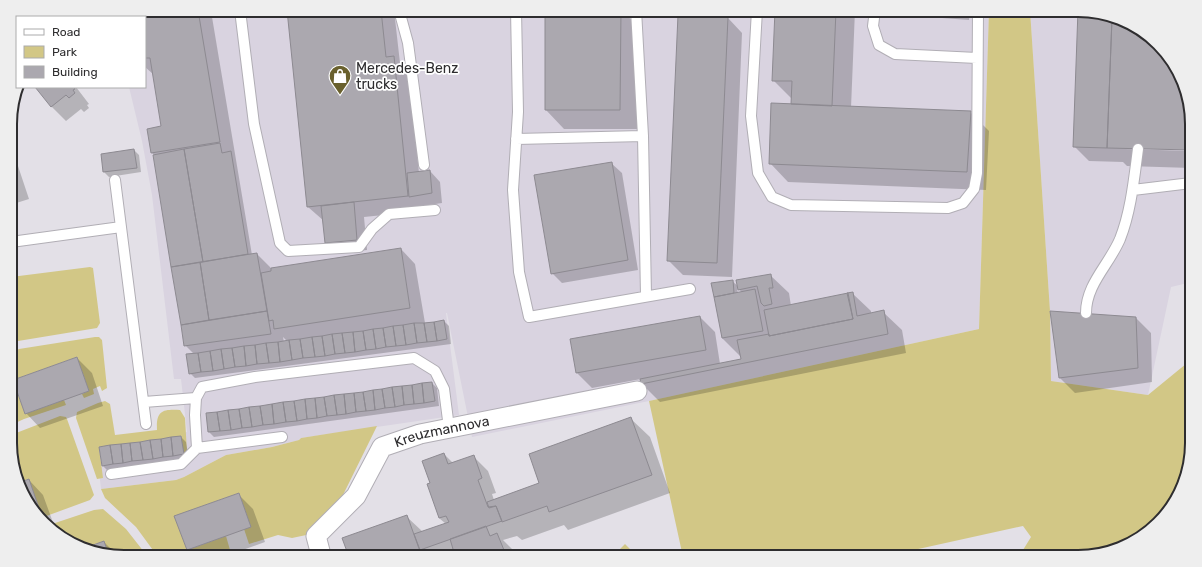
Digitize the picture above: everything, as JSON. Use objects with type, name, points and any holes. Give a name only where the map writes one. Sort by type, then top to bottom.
[{"type":"street","name":"Kreuzmannova","points":[[319,550],[316,536],[356,496],[382,447],[420,434],[637,391]]},
{"type":"lane","points":[[241,17],[254,124],[280,243],[288,251],[359,247],[372,229],[389,214],[435,210]]},
{"type":"lane","points":[[401,17],[408,44],[424,165]]},
{"type":"lane","points":[[516,17],[518,112],[513,190],[519,272],[529,317],[690,289]]},
{"type":"lane","points":[[636,17],[643,136],[646,296]]},
{"type":"lane","points":[[757,17],[751,116],[758,173],[772,197],[791,205],[948,208],[963,203],[974,189],[976,173],[978,17]]},
{"type":"lane","points":[[874,17],[873,26],[879,45],[895,54],[977,58]]},
{"type":"lane","points":[[516,139],[643,136]]},
{"type":"lane","points":[[1086,313],[1086,304],[1092,285],[1119,240],[1133,190],[1138,149]]},
{"type":"lane","points":[[115,180],[146,424]]},
{"type":"lane","points":[[1133,190],[1185,184]]},
{"type":"lane","points":[[17,241],[121,227]]},
{"type":"lane","points":[[197,448],[195,416],[196,398],[202,387],[254,377],[414,358],[435,371],[444,389],[449,428]]},
{"type":"lane","points":[[144,402],[196,398]]},
{"type":"lane","points":[[111,474],[181,464],[197,448],[282,437]]},
{"type":"shaded area","points":[[146,17],[989,17],[979,329],[649,401],[472,437],[446,313],[459,415],[301,438],[299,440],[272,447],[226,455],[176,480],[101,489],[96,444],[187,432],[181,379],[174,379],[152,195],[142,141],[129,88],[146,88]]},
{"type":"shaded area","points":[[1030,17],[1078,17],[1099,19],[1132,31],[1154,48],[1171,70],[1177,83],[1184,110],[1185,284],[1171,287],[1148,395],[1051,381],[1050,311]]},
{"type":"green space","points":[[989,17],[1030,17],[1050,311],[1051,381],[1148,395],[1185,365],[1185,450],[1179,478],[1171,497],[1154,519],[1132,536],[1106,546],[1085,550],[1023,550],[1031,537],[1023,526],[914,550],[681,550],[649,401],[979,329]]},
{"type":"green space","points":[[90,267],[93,268],[100,323],[97,328],[17,341],[17,276]]},
{"type":"green space","points":[[99,337],[102,340],[107,388],[102,391],[100,386],[93,389],[94,394],[84,398],[82,394],[89,391],[77,357],[17,379],[17,350]]},
{"type":"green space","points":[[17,391],[25,414],[64,400],[66,405],[17,422]]},
{"type":"green space","points":[[105,401],[110,404],[115,435],[157,430],[158,419],[161,412],[180,410],[185,418],[187,452],[184,454],[181,437],[99,447],[103,478],[97,479],[76,418],[77,412]]},
{"type":"green space","points":[[60,416],[66,417],[94,495],[90,500],[46,516],[39,507],[28,479],[24,481],[18,457],[17,433]]},
{"type":"green space","points":[[377,426],[343,495],[311,534],[292,538],[278,535],[249,544],[244,529],[251,527],[239,493],[175,516],[187,550],[153,550],[136,527],[105,498],[101,489],[176,480],[226,455],[272,447],[299,440],[301,438]]},
{"type":"green space","points":[[103,509],[126,529],[142,550],[106,548],[104,541],[93,545],[89,544],[70,536],[54,524],[94,510]]},
{"type":"green space","points":[[226,536],[230,550],[187,550]]},
{"type":"green space","points":[[625,544],[631,550],[619,550]]},
{"type":"building","points":[[146,17],[199,17],[220,142],[151,153],[147,129],[161,126],[150,58],[146,58]]},
{"type":"building","points":[[288,17],[382,17],[386,57],[394,56],[408,196],[307,207]]},
{"type":"building","points":[[545,17],[621,17],[620,110],[545,110]]},
{"type":"building","points":[[678,17],[728,17],[717,263],[667,261]]},
{"type":"building","points":[[775,17],[836,17],[832,106],[791,104],[792,81],[772,81]]},
{"type":"building","points":[[1078,17],[1099,19],[1112,23],[1107,148],[1073,147]]},
{"type":"building","points":[[1112,23],[1132,31],[1143,39],[1154,48],[1171,70],[1177,83],[1184,110],[1185,150],[1107,148]]},
{"type":"building","points":[[36,88],[75,89],[73,90],[75,93],[69,98],[66,95],[51,107]]},
{"type":"building","points":[[771,103],[971,111],[967,172],[769,164]]},
{"type":"building","points":[[220,143],[222,153],[231,151],[248,254],[203,262],[184,149]]},
{"type":"building","points":[[134,149],[137,168],[103,172],[101,154]]},
{"type":"building","points":[[184,149],[203,262],[171,267],[153,155]]},
{"type":"building","points":[[612,162],[628,260],[551,274],[534,175]]},
{"type":"building","points":[[430,170],[432,193],[409,197],[407,173]]},
{"type":"building","points":[[354,202],[357,240],[325,243],[321,206]]},
{"type":"building","points":[[401,248],[410,308],[274,329],[273,320],[269,321],[261,273],[271,271],[271,268]]},
{"type":"building","points":[[257,253],[267,311],[209,320],[200,262]]},
{"type":"building","points":[[200,262],[209,320],[181,325],[171,267]]},
{"type":"building","points":[[771,274],[773,288],[769,288],[772,304],[764,306],[761,303],[757,286],[738,290],[736,280]]},
{"type":"building","points":[[733,280],[734,293],[714,297],[711,283]]},
{"type":"building","points":[[755,289],[763,331],[722,338],[714,297]]},
{"type":"building","points":[[853,292],[857,316],[884,310],[888,334],[641,384],[640,379],[741,359],[737,340],[769,334],[769,336],[853,319],[847,293]]},
{"type":"building","points":[[848,293],[853,319],[769,336],[764,310]]},
{"type":"building","points":[[267,311],[271,334],[184,346],[181,325]]},
{"type":"building","points":[[1050,311],[1136,317],[1138,368],[1059,378]]},
{"type":"building","points":[[700,316],[706,350],[576,373],[570,339]]},
{"type":"building","points":[[444,320],[447,339],[437,341],[434,322]]},
{"type":"building","points":[[434,322],[437,341],[427,342],[424,323]]},
{"type":"building","points":[[414,323],[424,323],[427,342],[417,343]]},
{"type":"building","points":[[414,323],[417,343],[406,345],[403,325]]},
{"type":"building","points":[[403,325],[406,345],[396,346],[393,326]]},
{"type":"building","points":[[393,326],[396,346],[386,347],[383,328]]},
{"type":"building","points":[[383,328],[386,347],[376,349],[373,329]]},
{"type":"building","points":[[373,329],[376,349],[366,350],[363,331]]},
{"type":"building","points":[[363,331],[366,350],[355,352],[353,332]]},
{"type":"building","points":[[353,332],[355,352],[345,353],[342,333]]},
{"type":"building","points":[[342,333],[345,353],[335,354],[332,334]]},
{"type":"building","points":[[332,334],[335,354],[325,356],[322,336]]},
{"type":"building","points":[[322,336],[325,356],[315,357],[312,337]]},
{"type":"building","points":[[312,337],[315,357],[303,358],[300,339]]},
{"type":"building","points":[[300,339],[303,358],[292,360],[289,340]]},
{"type":"building","points":[[289,340],[292,360],[280,362],[278,342]]},
{"type":"building","points":[[278,342],[280,362],[269,363],[266,343]]},
{"type":"building","points":[[266,343],[269,363],[257,364],[255,345]]},
{"type":"building","points":[[255,345],[257,364],[246,366],[244,346]]},
{"type":"building","points":[[244,346],[246,366],[235,367],[232,348]]},
{"type":"building","points":[[232,348],[235,367],[224,369],[221,349]]},
{"type":"building","points":[[221,349],[224,369],[213,371],[210,351]]},
{"type":"building","points":[[210,351],[213,371],[201,372],[198,353]]},
{"type":"building","points":[[198,353],[201,372],[189,374],[186,354]]},
{"type":"building","points":[[77,357],[89,391],[25,414],[17,391],[17,379]]},
{"type":"building","points":[[432,382],[435,401],[424,403],[422,383]]},
{"type":"building","points":[[422,383],[424,403],[414,404],[412,385]]},
{"type":"building","points":[[412,385],[414,404],[404,405],[402,386]]},
{"type":"building","points":[[402,386],[404,405],[395,407],[392,387]]},
{"type":"building","points":[[392,387],[395,407],[385,408],[382,389]]},
{"type":"building","points":[[382,389],[385,408],[375,410],[373,390]]},
{"type":"building","points":[[373,390],[375,410],[366,411],[363,392]]},
{"type":"building","points":[[363,392],[366,411],[356,412],[354,393]]},
{"type":"building","points":[[354,393],[356,412],[346,414],[344,394]]},
{"type":"building","points":[[344,394],[346,414],[337,415],[334,395]]},
{"type":"building","points":[[334,395],[337,415],[327,416],[324,397]]},
{"type":"building","points":[[324,397],[327,416],[317,418],[315,398]]},
{"type":"building","points":[[315,398],[317,418],[307,419],[305,399]]},
{"type":"building","points":[[305,399],[307,419],[297,421],[294,401]]},
{"type":"building","points":[[294,401],[297,421],[286,422],[283,402]]},
{"type":"building","points":[[283,402],[286,422],[274,424],[272,404]]},
{"type":"building","points":[[272,404],[274,424],[263,425],[260,406]]},
{"type":"building","points":[[260,406],[263,425],[252,427],[249,407]]},
{"type":"building","points":[[249,407],[252,427],[242,428],[239,409]]},
{"type":"building","points":[[239,409],[242,428],[231,430],[228,410]]},
{"type":"building","points":[[228,410],[231,430],[220,431],[217,412]]},
{"type":"building","points":[[217,412],[220,431],[208,432],[206,413]]},
{"type":"building","points":[[631,417],[652,475],[549,512],[547,506],[502,522],[496,506],[489,508],[487,502],[539,483],[529,454]]},
{"type":"building","points":[[181,436],[184,454],[173,456],[171,437]]},
{"type":"building","points":[[171,437],[173,456],[163,457],[161,439]]},
{"type":"building","points":[[161,439],[163,457],[153,459],[150,440]]},
{"type":"building","points":[[150,440],[153,459],[143,460],[140,442]]},
{"type":"building","points":[[140,442],[143,460],[132,461],[130,443]]},
{"type":"building","points":[[130,443],[132,461],[123,463],[121,444]]},
{"type":"building","points":[[121,444],[123,463],[113,464],[110,445]]},
{"type":"building","points":[[110,445],[113,464],[102,466],[99,447]]},
{"type":"building","points":[[444,453],[448,464],[474,455],[482,478],[478,480],[488,507],[496,506],[502,521],[420,550],[414,534],[449,522],[446,516],[439,518],[427,484],[430,483],[422,461]]},
{"type":"building","points":[[29,479],[39,508],[31,497],[24,481]]},
{"type":"building","points":[[239,493],[251,527],[187,550],[174,516]]},
{"type":"building","points":[[407,515],[420,550],[346,550],[342,538]]},
{"type":"building","points":[[486,526],[490,536],[497,533],[504,550],[450,550],[453,549],[450,539]]},
{"type":"building","points":[[104,541],[106,548],[103,548],[93,545]]},
{"type":"place","name":"Mercedes-Benz trucks","points":[[340,96]]}]
